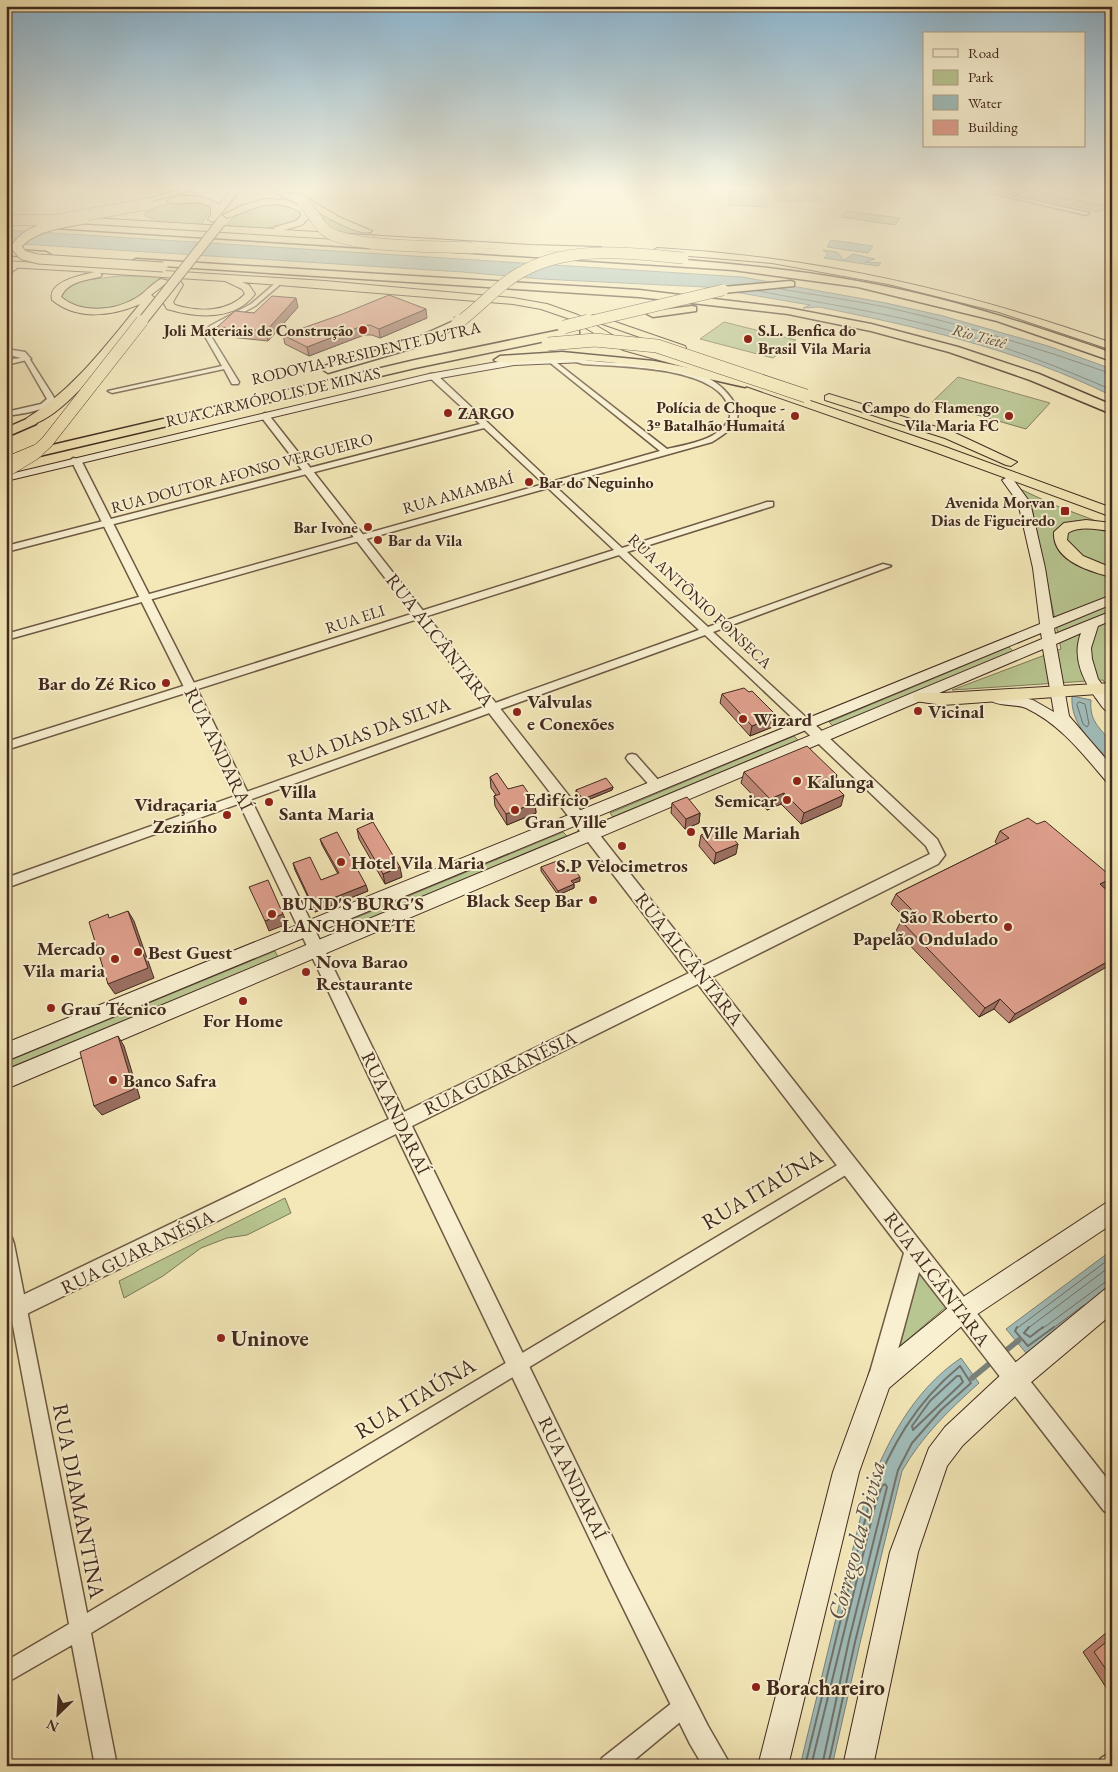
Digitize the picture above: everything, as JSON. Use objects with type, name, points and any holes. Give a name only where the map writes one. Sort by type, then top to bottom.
[{"type":"highway","points":[[115,273],[82,278],[60,289],[56,298],[74,308],[94,311],[111,309],[137,302],[156,284],[168,281],[178,285],[168,302],[171,307],[187,312],[212,312],[241,303],[250,294],[246,287],[217,277]]},
{"type":"highway","points":[[147,273],[282,281],[500,299],[543,306],[574,317],[627,348],[724,375],[745,384],[972,460],[1112,512]]},
{"type":"highway","points":[[6,431],[31,421],[53,408],[71,392],[175,273]]},
{"type":"highway","points":[[199,273],[488,290]]},
{"type":"highway","points":[[243,273],[488,290],[520,295],[562,306],[830,398],[950,435],[1036,475]]},
{"type":"highway","points":[[324,273],[574,289],[701,300],[788,311],[872,329],[995,364],[1112,410]]},
{"type":"highway","name":"RODOVIA PRESIDENTE DUTRA","points":[[317,372],[413,344],[458,323],[477,310],[515,276],[522,273]]},
{"type":"highway","points":[[781,273],[908,294],[1001,318],[1112,357]]},
{"type":"highway","points":[[796,273],[884,285],[1008,316],[1112,351]]},
{"type":"highway","points":[[829,273],[868,278]]},
{"type":"highway","points":[[840,273],[984,305],[1112,346]]},
{"type":"highway","points":[[6,470],[91,388],[168,281]]},
{"type":"highway","points":[[326,281],[454,296]]},
{"type":"highway","name":"RODOVIA PRESIDENTE DUTRA","points":[[6,460],[570,329],[723,290],[775,284],[824,286],[871,292],[1016,327],[1086,347]]},
{"type":"highway","name":"RODOVIA PRESIDENTE DUTRA","points":[[6,454],[492,342],[687,309],[732,308],[872,329]]},
{"type":"highway","points":[[298,400],[351,385],[478,356],[548,344],[595,340],[657,346],[972,454],[1112,512]]},
{"type":"highway","points":[[6,445],[33,446],[128,421],[364,367],[492,342]]},
{"type":"highway","points":[[298,400],[509,358],[572,356],[618,359],[668,366],[745,384]]},
{"type":"highway","name":"RODOVIA PRESIDENTE DUTRA","points":[[225,395],[239,386]]},
{"type":"highway","points":[[810,397],[928,433],[1112,504]]},
{"type":"highway","name":"RODOVIA PRESIDENTE DUTRA","points":[[6,470],[298,400]]},
{"type":"highway","points":[[1086,400],[1112,415]]},
{"type":"highway","points":[[6,464],[33,446],[69,431]]},
{"type":"highway","points":[[972,460],[1008,480],[1112,520]]},
{"type":"highway","points":[[1112,527],[1084,522],[1073,523],[1064,526],[1060,537],[1067,551],[1083,563],[1112,573]]},
{"type":"highway","points":[[921,696],[943,699],[1105,689]]},
{"type":"main road","name":"RUA AMAMBAÍ","points":[[550,360],[668,366]]},
{"type":"main road","name":"RUA CARMÓPOLIS DE MINAS","points":[[6,478],[433,376],[494,365],[550,360]]},
{"type":"main road","points":[[1008,480],[1023,501],[1026,511],[1039,568],[1062,716],[1069,728],[1112,777]]},
{"type":"main road","points":[[6,1052],[1112,599]]},
{"type":"main road","points":[[6,1080],[1112,615]]},
{"type":"main road","points":[[1092,624],[1082,651],[1087,670],[1105,689],[1112,709]]},
{"type":"main road","points":[[992,696],[1004,700],[1028,702],[1069,728]]},
{"type":"main road","points":[[773,1766],[846,1472],[878,1380],[962,1311],[1071,1240],[1112,1210]]},
{"type":"main road","points":[[858,1766],[904,1552],[938,1457],[1008,1373],[1112,1298]]},
{"type":"street","points":[[239,386],[206,333],[212,327],[261,300],[282,281]]},
{"type":"street","points":[[6,351],[22,354],[27,359],[51,399],[43,406],[6,414]]},
{"type":"street","points":[[6,363],[27,359]]},
{"type":"street","points":[[550,360],[664,451]]},
{"type":"street","name":"RUA AMAMBAÍ","points":[[6,637],[359,536],[709,440],[729,426],[734,417],[734,410],[720,389],[708,380],[687,374],[575,360]]},
{"type":"street","points":[[112,391],[226,367]]},
{"type":"street","name":"RUA ANTÔNIO FONSECA","points":[[433,376],[822,738],[932,843],[938,854]]},
{"type":"street","name":"RUA ALCÂNTARA","points":[[265,416],[702,974],[1008,1373],[1112,1503]]},
{"type":"street","name":"RUA DOUTOR AFONSO VERGUEIRO","points":[[6,549],[485,425]]},
{"type":"street","name":"RUA ANDARAÍ","points":[[76,460],[190,687],[242,798],[684,1706],[718,1766]]},
{"type":"street","name":"RUA ELI","points":[[6,746],[770,504]]},
{"type":"street","name":"RUA DIAS DA SILVA","points":[[6,883],[886,566]]},
{"type":"street","points":[[630,758],[656,785]]},
{"type":"street","name":"RUA GUARANÉSIA","points":[[12,1312],[924,866],[938,854]]},
{"type":"street","name":"RUA ITAÚNA","points":[[6,1672],[849,1164]]},
{"type":"street","name":"RUA DIAMANTINA","points":[[6,1244],[12,1312],[106,1766]]},
{"type":"street","points":[[878,1380],[915,1250]]},
{"type":"street","points":[[610,1766],[684,1706]]},
{"type":"street","points":[[1109,1766],[1112,1763]]},
{"type":"green space","points":[[119,276],[162,276],[139,298],[122,305],[98,309],[87,308],[67,302],[61,296],[62,292],[79,281]]},
{"type":"green space","name":"S.L. Benfica do Brasil Vila Maria","points":[[724,322],[796,340],[773,358],[700,339]]},
{"type":"green space","name":"Campo do Flamengo Vila Maria FC","points":[[958,377],[1050,403],[1026,429],[932,402]]},
{"type":"green space","points":[[1018,488],[1054,505],[1112,527],[1112,695],[1103,680],[952,690],[1061,649],[1031,503]]},
{"type":"green space","points":[[1009,647],[1013,651],[833,726],[829,722]]},
{"type":"green space","points":[[794,736],[798,740],[613,817],[610,813]]},
{"type":"green space","points":[[563,832],[567,836],[339,931],[336,926]]},
{"type":"green space","points":[[275,951],[278,957],[6,1069],[6,1062]]},
{"type":"green space","points":[[285,1198],[291,1213],[247,1235],[227,1238],[201,1248],[163,1276],[124,1298],[119,1281]]},
{"type":"green space","points":[[919,1270],[947,1306],[900,1346]]},
{"type":"water","name":"Rio Tietê","points":[[471,273],[675,273],[742,277],[886,303],[943,316],[1048,346],[1112,369],[1112,396],[1041,366],[969,342],[819,307],[803,308],[810,305],[705,287],[541,279]]},
{"type":"water","points":[[1072,696],[1091,700],[1093,718],[1099,728],[1112,742],[1112,763],[1079,725],[1072,707]]},
{"type":"water","points":[[1112,1250],[1112,1291],[1026,1353],[1006,1329]]},
{"type":"water","points":[[961,1358],[979,1383],[937,1424],[918,1446],[902,1471],[832,1766],[800,1766],[865,1499],[891,1439],[914,1403],[928,1386]]},
{"type":"building","points":[[389,295],[426,309],[379,329],[370,325],[362,326],[307,347],[283,335],[340,315]]},
{"type":"building","points":[[272,296],[296,298],[266,331],[217,327],[235,311],[254,313]]},
{"type":"building","points":[[744,688],[749,692],[752,691],[777,716],[752,726],[722,694]]},
{"type":"building","points":[[807,746],[837,775],[828,779],[844,795],[804,813],[784,793],[770,799],[744,772]]},
{"type":"building","points":[[497,773],[508,789],[523,785],[535,803],[506,814],[494,796],[500,794],[490,777]]},
{"type":"building","points":[[606,778],[613,787],[583,799],[576,790]]},
{"type":"building","points":[[687,797],[700,813],[686,819],[672,803]]},
{"type":"building","name":"São Roberto Papelão Ondulado","points":[[1028,818],[1037,824],[1045,821],[1112,877],[1100,884],[1112,895],[1112,959],[1015,1014],[1000,999],[985,1008],[901,921],[915,913],[896,894],[1009,838],[1000,831]]},
{"type":"building","points":[[373,822],[400,867],[383,874],[357,829]]},
{"type":"building","points":[[715,829],[722,838],[730,835],[738,844],[716,853],[701,835]]},
{"type":"building","points":[[337,832],[366,885],[313,906],[293,863],[310,857],[321,880],[339,873],[320,839]]},
{"type":"building","points":[[557,861],[565,872],[574,869],[580,877],[571,881],[574,884],[558,891],[541,867]]},
{"type":"building","name":"BUND'S BURG'S LANCHONETE","points":[[268,880],[283,914],[265,921],[249,887]]},
{"type":"building","points":[[128,911],[148,968],[108,984],[89,922],[108,914],[109,918]]},
{"type":"building","name":"Banco Safra","points":[[118,1036],[134,1089],[94,1106],[80,1052]]},
{"type":"building","points":[[1112,1637],[1112,1678],[1094,1652]]},
{"type":"waterway","name":"Córrego da Divisa","points":[[1003,1353],[1019,1340]]},
{"type":"waterway","name":"Córrego da Divisa","points":[[972,1378],[994,1360]]},
{"type":"place","name":"Joli Materiais de Construção","points":[[363,330]]},
{"type":"place","name":"S.L. Benfica do Brasil Vila Maria","points":[[748,339]]},
{"type":"place","name":"ZARGO","points":[[448,413]]},
{"type":"place","name":"Polícia de Choque - 3º Batalhão Humaitá","points":[[795,416]]},
{"type":"place","name":"Campo do Flamengo Vila Maria FC","points":[[1009,416]]},
{"type":"place","name":"Bar do Neguinho","points":[[529,482]]},
{"type":"place","name":"Avenida Morvan Dias de Figueiredo","points":[[1065,511]]},
{"type":"place","name":"Bar Ivone","points":[[368,527]]},
{"type":"place","name":"Bar da Vila","points":[[378,540]]},
{"type":"place","name":"Bar do Zé Rico","points":[[166,683]]},
{"type":"place","name":"Vicinal","points":[[918,711]]},
{"type":"place","name":"Valvulas e Conexões","points":[[517,712]]},
{"type":"place","name":"Wizard","points":[[743,719]]},
{"type":"place","name":"Kalunga","points":[[797,781]]},
{"type":"place","name":"Semicar","points":[[787,800]]},
{"type":"place","name":"Villa Santa Maria","points":[[269,802]]},
{"type":"place","name":"Edifício Gran Ville","points":[[515,810]]},
{"type":"place","name":"Vidraçaria Zezinho","points":[[227,815]]},
{"type":"place","name":"Ville Mariah","points":[[691,832]]},
{"type":"place","name":"S.P Velocimetros","points":[[622,846]]},
{"type":"place","name":"Hotel Vila Maria","points":[[341,862]]},
{"type":"place","name":"Black Seep Bar","points":[[593,900]]},
{"type":"place","name":"BUND'S BURG'S LANCHONETE","points":[[272,914]]},
{"type":"place","name":"São Roberto Papelão Ondulado","points":[[1008,927]]},
{"type":"place","name":"Best Guest","points":[[138,952]]},
{"type":"place","name":"Mercado Vila maria","points":[[115,959]]},
{"type":"place","name":"Nova Barao Restaurante","points":[[306,972]]},
{"type":"place","name":"For Home","points":[[243,1001]]},
{"type":"place","name":"Grau Técnico","points":[[51,1008]]},
{"type":"place","name":"Banco Safra","points":[[113,1080]]},
{"type":"place","name":"Uninove","points":[[221,1338]]},
{"type":"place","name":"Borachareiro","points":[[756,1687]]}]
